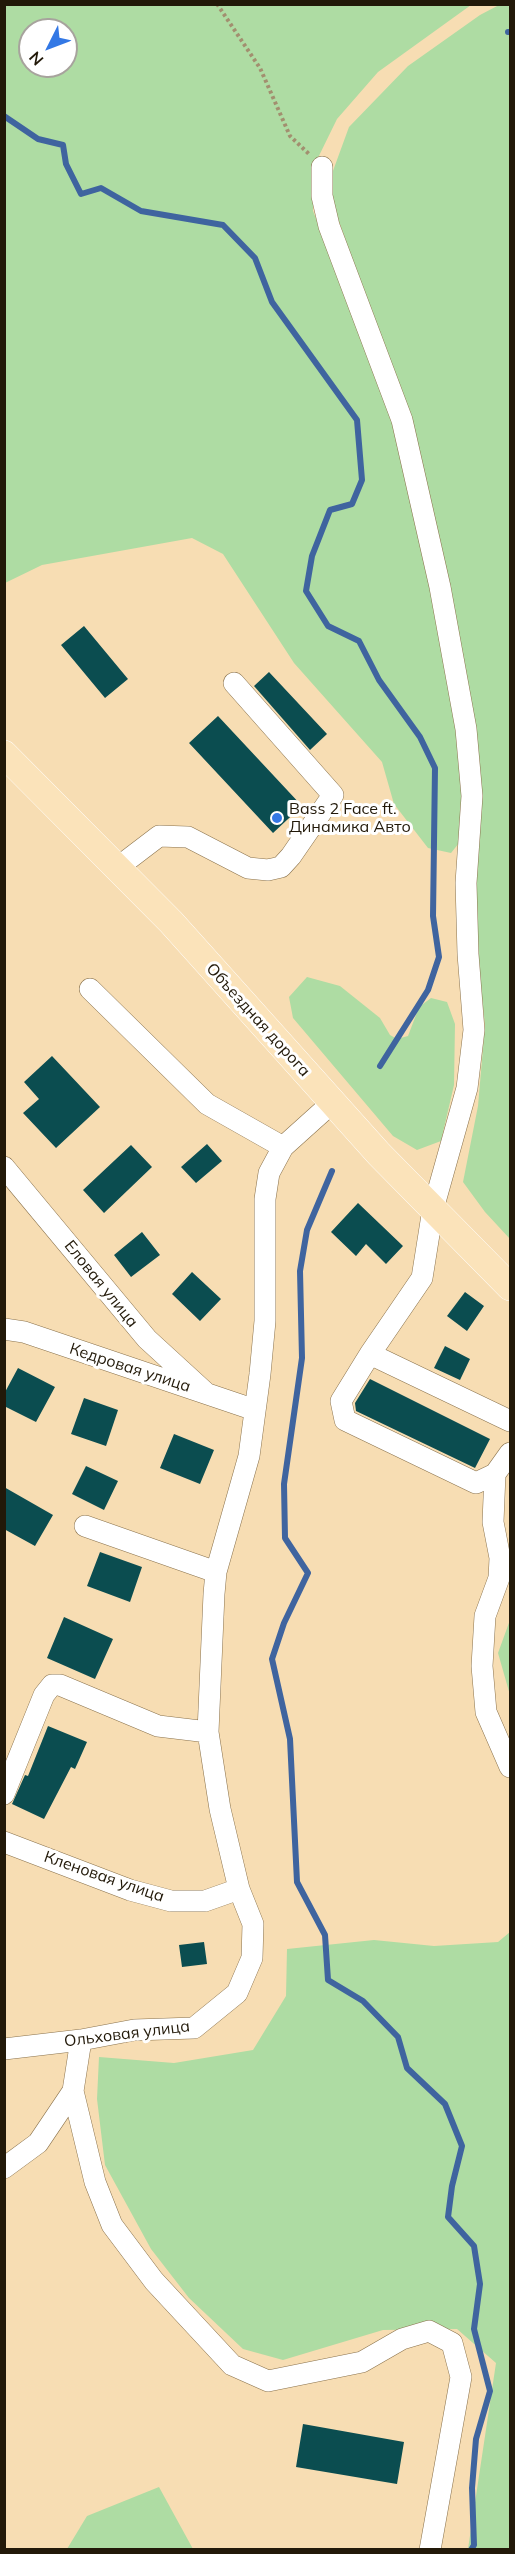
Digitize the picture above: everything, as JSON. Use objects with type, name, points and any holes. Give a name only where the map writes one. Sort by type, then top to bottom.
[{"type":"main road","name":"Объездная дорога","points":[[4,754],[171,922],[333,1102],[510,1287]]},
{"type":"street","points":[[322,167],[322,196],[330,226],[402,420],[440,587],[466,729],[472,796],[466,883],[468,954],[474,1030],[467,1088],[433,1209],[422,1278],[341,1401],[345,1420],[476,1484],[495,1474],[510,1453]]},
{"type":"street","points":[[117,868],[159,836],[188,837],[248,868],[268,870],[281,867],[333,795],[234,683]]},
{"type":"street","points":[[90,989],[207,1104],[283,1147],[333,1102]]},
{"type":"street","name":"Ольховая улица","points":[[4,2049],[81,2040],[134,2030],[194,2028],[237,1993],[252,1958],[253,1924],[239,1889],[220,1809],[208,1732],[216,1572],[249,1456],[265,1321],[265,1199],[269,1173],[283,1147]]},
{"type":"street","name":"Еловая улица","points":[[4,1167],[147,1339],[206,1394]]},
{"type":"street","name":"Кедровая улица","points":[[4,1329],[24,1332],[255,1410]]},
{"type":"street","points":[[370,1354],[510,1421]]},
{"type":"street","points":[[495,1474],[493,1522],[500,1568],[499,1578],[485,1616],[482,1666],[486,1712],[510,1767]]},
{"type":"street","points":[[85,1526],[216,1572]]},
{"type":"street","points":[[4,1794],[44,1695],[52,1685],[60,1685],[159,1726],[208,1732]]},
{"type":"street","name":"Кленовая улица","points":[[4,1842],[130,1890],[171,1901],[205,1901],[239,1889]]},
{"type":"street","points":[[81,2040],[73,2091],[95,2182],[112,2225],[154,2281],[232,2365],[268,2381],[362,2361],[402,2339],[429,2331],[452,2343],[461,2377],[430,2550]]},
{"type":"street","points":[[4,2168],[38,2143],[73,2091]]},
{"type":"path","points":[[217,4],[260,68],[290,136],[322,167]]},
{"type":"green space","points":[[4,5],[471,5],[378,72],[337,119],[314,166],[313,211],[394,411],[456,716],[462,781],[459,843],[451,853],[428,848],[394,804],[382,762],[294,663],[223,554],[192,538],[42,565],[5,583]]},
{"type":"green space","points":[[499,5],[510,5],[510,1239],[485,1212],[463,1182],[478,1106],[485,1025],[474,926],[480,795],[463,680],[345,238],[334,208],[330,179],[349,127],[408,66],[480,15]]},
{"type":"green space","points":[[307,977],[340,986],[380,1018],[390,1035],[397,1039],[408,1036],[419,1007],[431,998],[447,1002],[455,1024],[454,1085],[441,1141],[417,1150],[393,1136],[293,1018],[289,997]]},
{"type":"green space","points":[[510,1620],[510,1695],[498,1653]]},
{"type":"green space","points":[[510,1932],[510,2549],[468,2549],[496,2363],[457,2329],[383,2330],[283,2360],[243,2349],[189,2298],[151,2249],[105,2165],[97,2099],[99,2057],[174,2063],[253,2050],[286,1996],[287,1949],[374,1940],[434,1946],[498,1942]]},
{"type":"green space","points":[[159,2487],[193,2549],[67,2549],[87,2516]]},
{"type":"building","points":[[84,626],[128,679],[105,698],[61,645]]},
{"type":"building","points":[[269,672],[327,734],[310,750],[254,686]]},
{"type":"building","points":[[218,716],[302,806],[273,833],[189,743]]},
{"type":"building","points":[[52,1056],[100,1107],[56,1148],[23,1113],[39,1099],[24,1082]]},
{"type":"building","points":[[207,1144],[222,1161],[196,1183],[181,1167]]},
{"type":"building","points":[[131,1145],[152,1167],[104,1213],[83,1190]]},
{"type":"building","points":[[358,1203],[403,1246],[386,1264],[366,1244],[356,1256],[331,1232]]},
{"type":"building","points":[[142,1232],[160,1255],[131,1277],[114,1255]]},
{"type":"building","points":[[192,1272],[221,1299],[200,1321],[172,1294]]},
{"type":"building","points":[[465,1292],[484,1306],[467,1331],[447,1316]]},
{"type":"building","points":[[445,1346],[470,1359],[460,1380],[434,1368]]},
{"type":"building","points":[[18,1368],[55,1387],[36,1422],[4,1406],[4,1394]]},
{"type":"building","points":[[370,1379],[490,1439],[475,1468],[356,1411],[355,1403]]},
{"type":"building","points":[[84,1398],[118,1410],[106,1446],[71,1434]]},
{"type":"building","points":[[174,1434],[214,1450],[200,1484],[160,1468]]},
{"type":"building","points":[[86,1466],[118,1481],[104,1510],[72,1494]]},
{"type":"building","points":[[4,1487],[53,1515],[35,1546],[4,1529]]},
{"type":"building","points":[[100,1552],[142,1567],[130,1602],[87,1586]]},
{"type":"building","points":[[64,1617],[113,1639],[95,1679],[47,1658]]},
{"type":"building","points":[[48,1726],[87,1742],[75,1769],[71,1767],[44,1819],[12,1804],[25,1775],[28,1776]]},
{"type":"building","points":[[204,1942],[207,1964],[182,1967],[179,1945]]},
{"type":"building","points":[[303,2424],[404,2442],[397,2484],[296,2467]]},
{"type":"waterway","points":[[4,116],[38,139],[63,145],[66,164],[81,194],[101,188],[141,211],[223,225],[255,258],[272,302],[357,420],[362,480],[352,504],[330,510],[312,556],[306,591],[328,626],[359,641],[379,680],[420,737],[435,768],[433,916],[439,957],[428,990],[380,1066]]},
{"type":"waterway","points":[[332,1171],[307,1230],[300,1271],[302,1358],[284,1484],[285,1538],[308,1573],[284,1623],[272,1659],[290,1739],[297,1882],[325,1935],[328,1980],[363,2001],[398,2037],[407,2068],[445,2104],[462,2146],[452,2186],[448,2217],[474,2246],[480,2284],[474,2329],[490,2391],[476,2439],[472,2488],[474,2545],[471,2550]]},
{"type":"place","name":"Bass 2 Face ft. Динамика Авто","points":[[277,818]]}]
